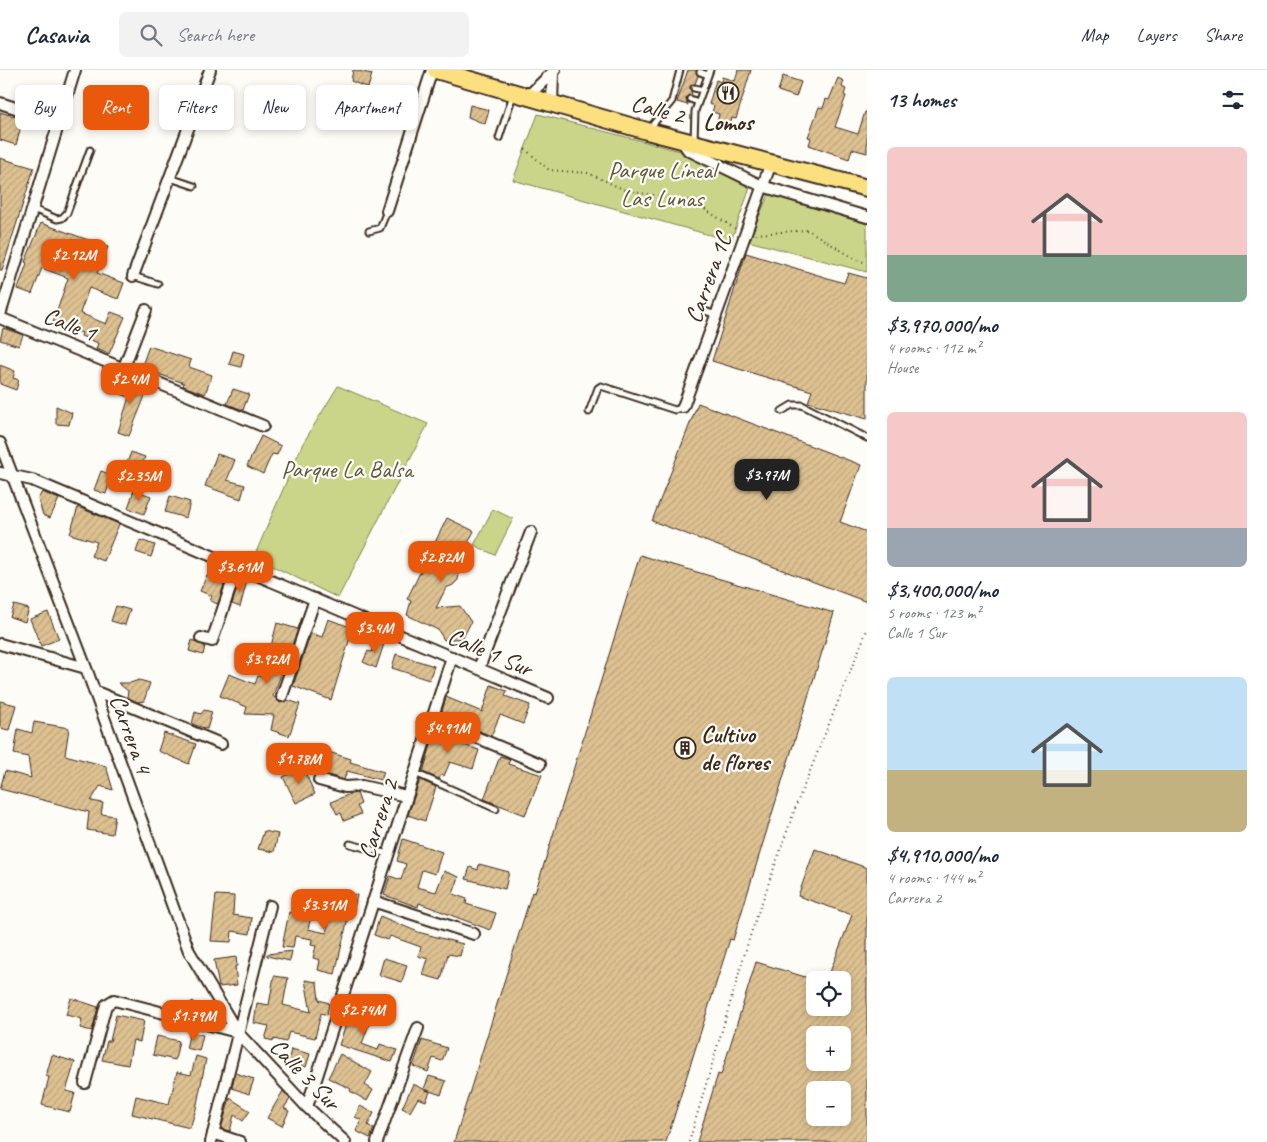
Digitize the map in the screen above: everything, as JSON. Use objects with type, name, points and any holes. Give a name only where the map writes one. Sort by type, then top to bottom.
[{"type":"main road","name":"Calle 2","points":[[436,70],[688,142],[867,188]]},
{"type":"street","points":[[71,85],[75,70]]},
{"type":"street","points":[[133,276],[210,70]]},
{"type":"street","points":[[387,211],[432,70]]},
{"type":"street","points":[[520,95],[554,72]]},
{"type":"street","points":[[552,103],[554,72]]},
{"type":"street","points":[[0,103],[15,108]]},
{"type":"street","points":[[0,316],[58,130]]},
{"type":"street","points":[[688,142],[688,150],[762,186],[867,217]]},
{"type":"street","name":"Carrera 1C","points":[[683,407],[771,163]]},
{"type":"street","points":[[124,367],[146,310]]},
{"type":"street","name":"Calle 1","points":[[0,316],[263,426]]},
{"type":"street","name":"Carrera 4","points":[[0,443],[86,668],[189,951],[238,1032]]},
{"type":"street","name":"Calle 1 Sur","points":[[0,473],[32,480],[238,565],[548,698]]},
{"type":"street","points":[[479,668],[531,532]]},
{"type":"street","points":[[201,638],[212,641],[238,565]]},
{"type":"street","points":[[282,696],[315,599]]},
{"type":"street","points":[[0,644],[86,668]]},
{"type":"street","name":"Carrera 2","points":[[306,1107],[452,657]]},
{"type":"street","points":[[94,691],[221,744]]},
{"type":"street","points":[[431,718],[540,764]]},
{"type":"street","points":[[319,780],[345,787],[362,786],[406,796]]},
{"type":"street","points":[[373,901],[474,934]]},
{"type":"street","points":[[240,1142],[212,1138],[270,906]]},
{"type":"street","points":[[85,1084],[106,1005],[114,1000],[238,1032]]},
{"type":"street","points":[[377,1142],[418,1028]]},
{"type":"street","name":"Calle 3 Sur","points":[[238,1032],[306,1107],[345,1142]]},
{"type":"lane","points":[[648,131],[666,111],[676,95],[680,84],[680,70]]},
{"type":"lane","points":[[688,142],[698,102],[709,73],[700,72]]},
{"type":"lane","points":[[694,88],[703,90]]},
{"type":"lane","points":[[500,138],[520,95]]},
{"type":"lane","points":[[690,99],[698,102]]},
{"type":"lane","points":[[33,209],[58,219],[67,213],[90,150]]},
{"type":"lane","points":[[170,178],[194,186]]},
{"type":"lane","points":[[369,231],[380,228],[387,211]]},
{"type":"lane","points":[[133,276],[158,284]]},
{"type":"lane","points":[[705,311],[716,315]]},
{"type":"lane","points":[[589,412],[600,386],[675,410],[683,407]]},
{"type":"lane","points":[[782,411],[792,405],[802,405],[867,438]]},
{"type":"lane","points":[[414,773],[496,809]]},
{"type":"lane","points":[[350,844],[388,854]]},
{"type":"path","points":[[525,150],[549,170],[588,173],[627,191],[692,200],[745,234],[808,230],[858,260],[867,262]]},
{"type":"path","points":[[689,1142],[750,936],[797,803],[867,630]]},
{"type":"green space","name":"Parque Líneal Las Lunas","points":[[538,114],[680,151],[750,188],[731,241],[513,180]]},
{"type":"green space","name":"Parque Líneal Las Lunas","points":[[769,194],[867,224],[867,272],[748,241]]},
{"type":"green space","name":"Parque La Balsa","points":[[338,386],[428,424],[338,598],[254,557],[302,445]]},
{"type":"green space","points":[[493,509],[513,519],[495,555],[474,545]]},
{"type":"building","points":[[353,70],[372,74],[369,85],[361,85],[351,81]]},
{"type":"building","points":[[688,70],[696,70],[698,76],[695,84],[690,87],[692,95],[686,98],[688,105],[677,102]]},
{"type":"building","name":"Lomos","points":[[738,70],[751,70],[736,119],[732,118],[730,127],[717,123],[719,114],[712,112],[714,106],[709,104],[716,80],[721,82],[722,77],[735,81]]},
{"type":"building","points":[[783,76],[801,82],[796,97],[778,91]]},
{"type":"building","points":[[838,78],[844,81],[842,87],[846,89],[844,95],[846,96],[835,127],[858,134],[865,112],[867,112],[867,153],[852,149],[849,159],[809,145],[811,138],[808,137],[819,107],[823,108],[826,99],[829,100]]},
{"type":"building","points":[[470,105],[489,110],[485,124],[468,117]]},
{"type":"building","points":[[0,112],[15,117],[15,130],[20,130],[16,145],[0,140]]},
{"type":"building","points":[[0,158],[34,168],[2,270],[0,270]]},
{"type":"building","points":[[41,223],[108,247],[97,273],[124,283],[118,299],[89,288],[80,313],[106,324],[111,312],[125,317],[109,354],[96,349],[98,343],[81,336],[82,333],[53,323],[68,278],[42,268],[32,294],[18,289],[27,263],[25,262]]},
{"type":"building","points":[[746,253],[844,283],[848,273],[867,278],[867,419],[808,402],[812,391],[712,361]]},
{"type":"building","points":[[3,328],[23,335],[19,346],[0,340]]},
{"type":"building","points":[[149,346],[191,360],[189,367],[212,375],[205,394],[183,386],[184,383],[141,368]]},
{"type":"building","points":[[233,351],[244,354],[241,367],[229,364]]},
{"type":"building","points":[[0,365],[15,371],[13,378],[19,380],[16,390],[0,384]]},
{"type":"building","points":[[117,380],[147,391],[129,436],[118,432],[129,397],[113,391]]},
{"type":"building","points":[[233,389],[249,394],[243,410],[227,404]]},
{"type":"building","points":[[698,403],[861,465],[840,522],[867,532],[867,602],[652,521]]},
{"type":"building","points":[[56,406],[72,413],[69,425],[56,424]]},
{"type":"building","points":[[261,436],[281,446],[277,455],[272,454],[263,474],[247,466]]},
{"type":"building","points":[[131,452],[145,457],[141,468],[127,463]]},
{"type":"building","points":[[217,454],[235,460],[227,480],[245,485],[241,499],[205,486]]},
{"type":"building","points":[[101,471],[112,475],[106,494],[94,490]]},
{"type":"building","points":[[134,490],[151,496],[144,514],[128,508]]},
{"type":"building","points":[[42,492],[59,499],[50,518],[43,515],[38,499]]},
{"type":"building","points":[[170,496],[190,502],[186,518],[165,512]]},
{"type":"building","points":[[78,507],[119,524],[104,561],[91,556],[97,542],[70,534]]},
{"type":"building","points":[[447,518],[474,531],[456,567],[459,574],[458,580],[446,588],[436,608],[460,606],[471,622],[463,638],[444,640],[438,630],[407,615],[411,601],[407,599]]},
{"type":"building","points":[[140,540],[155,545],[151,557],[136,552]]},
{"type":"building","points":[[640,555],[834,613],[733,940],[730,939],[666,1142],[454,1142],[532,892],[535,893]]},
{"type":"building","points":[[207,575],[225,581],[218,604],[210,601],[212,596],[200,591]]},
{"type":"building","points":[[240,579],[247,581],[240,607],[232,604]]},
{"type":"building","points":[[14,605],[29,609],[25,622],[10,617]]},
{"type":"building","points":[[116,606],[130,610],[125,625],[111,621]]},
{"type":"building","points":[[48,612],[59,639],[41,646],[30,619]]},
{"type":"building","points":[[328,619],[353,628],[331,700],[293,686],[311,633],[322,637]]},
{"type":"building","points":[[277,623],[298,629],[273,696],[280,703],[287,700],[300,704],[289,736],[271,730],[274,715],[245,714],[247,707],[220,696],[229,674],[255,684],[258,676],[263,677]]},
{"type":"building","points":[[378,638],[385,641],[376,668],[363,662],[368,651],[372,652]]},
{"type":"building","points":[[192,640],[205,646],[203,655],[189,651]]},
{"type":"building","points":[[396,654],[434,666],[429,680],[392,668]]},
{"type":"building","points":[[139,680],[150,683],[144,701],[137,702],[127,697],[128,691],[118,683],[130,683]]},
{"type":"building","points":[[491,685],[507,691],[505,696],[530,705],[523,724],[500,715],[491,736],[441,715],[446,697],[482,712]]},
{"type":"building","points":[[0,701],[16,705],[9,730],[0,728]]},
{"type":"building","points":[[204,710],[212,712],[207,729],[192,724],[195,712],[201,714]]},
{"type":"building","points":[[34,722],[69,728],[65,755],[106,766],[113,790],[100,786],[91,801],[103,803],[101,814],[115,816],[112,834],[87,830],[89,812],[0,789],[5,771],[31,778],[28,757],[14,754],[18,729],[32,733]]},
{"type":"building","points":[[436,728],[466,740],[464,745],[479,750],[473,769],[450,762],[444,776],[441,775],[439,779],[423,772]]},
{"type":"building","points":[[164,733],[196,744],[189,764],[158,751]]},
{"type":"building","points":[[303,745],[351,759],[350,762],[384,772],[381,780],[347,771],[344,780],[304,767],[312,763],[299,760]]},
{"type":"building","points":[[500,756],[510,759],[508,764],[542,775],[525,815],[484,799]]},
{"type":"building","points":[[303,768],[315,794],[296,803],[283,777]]},
{"type":"building","points":[[420,780],[436,787],[425,821],[408,815]]},
{"type":"building","points":[[357,793],[361,804],[357,806],[361,814],[344,821],[341,813],[337,814],[331,802]]},
{"type":"building","points":[[264,831],[278,834],[274,852],[258,849]]},
{"type":"building","points":[[403,839],[442,852],[435,874],[422,870],[417,887],[436,892],[444,871],[459,877],[453,894],[467,899],[466,904],[496,913],[490,930],[419,903],[418,907],[384,895],[390,876],[401,880],[406,864],[397,861]]},
{"type":"building","points":[[815,849],[867,868],[867,1142],[697,1142],[718,1074],[721,1075],[756,962],[806,977],[806,1016],[851,1016],[851,971],[830,971],[852,915],[798,896]]},
{"type":"building","points":[[479,864],[509,872],[505,889],[466,879],[470,867],[478,870]]},
{"type":"building","points":[[336,890],[357,895],[352,918],[348,918],[335,974],[318,970],[320,960],[313,958],[316,946],[311,945],[312,939],[295,936],[293,948],[282,947],[289,912],[311,917],[308,929],[326,933]]},
{"type":"building","points":[[216,895],[234,896],[233,915],[252,918],[250,934],[232,931],[231,942],[211,941]]},
{"type":"building","points":[[380,916],[418,932],[463,944],[460,956],[448,954],[441,980],[423,975],[428,959],[418,956],[421,947],[390,936],[388,940],[374,935]]},
{"type":"building","points":[[292,951],[290,961],[267,956],[267,954]]},
{"type":"building","points":[[236,957],[237,985],[219,987],[214,960]]},
{"type":"building","points":[[384,958],[407,965],[402,982],[379,975]]},
{"type":"building","points":[[274,976],[288,978],[283,1005],[311,1012],[305,980],[317,982],[319,1000],[329,1003],[327,1015],[321,1013],[315,1038],[289,1032],[286,1042],[265,1039],[269,1026],[254,1023],[257,1003],[269,1005]]},
{"type":"building","points":[[71,998],[98,1007],[92,1031],[80,1028],[82,1019],[66,1015]]},
{"type":"building","points":[[191,1002],[215,1009],[213,1019],[188,1012]]},
{"type":"building","points":[[352,1007],[373,1013],[362,1044],[378,1050],[380,1044],[397,1050],[392,1062],[339,1045]]},
{"type":"building","points":[[116,1015],[144,1021],[140,1042],[133,1040],[128,1065],[102,1060],[107,1041],[110,1041]]},
{"type":"building","points":[[190,1032],[203,1035],[199,1051],[186,1048]]},
{"type":"building","points":[[157,1036],[179,1041],[175,1060],[153,1055]]},
{"type":"building","points":[[422,1040],[447,1048],[442,1061],[433,1058],[428,1072],[413,1066]]},
{"type":"building","points":[[291,1049],[310,1054],[306,1067],[288,1063]]},
{"type":"building","points":[[340,1054],[372,1072],[365,1085],[373,1090],[367,1101],[350,1091],[351,1089],[328,1078]]},
{"type":"building","points":[[52,1055],[75,1062],[66,1091],[75,1093],[70,1112],[42,1105],[49,1077],[46,1076]]},
{"type":"building","points":[[196,1056],[206,1059],[196,1109],[190,1128],[132,1114],[136,1096],[169,1104],[177,1072],[191,1075]]},
{"type":"building","points":[[235,1073],[254,1079],[249,1094],[232,1088]]},
{"type":"building","points":[[429,1076],[446,1081],[441,1095],[424,1089]]},
{"type":"building","points":[[413,1084],[430,1092],[426,1101],[418,1098],[410,1112],[402,1108]]},
{"type":"building","points":[[283,1091],[290,1099],[284,1108],[289,1111],[282,1126],[267,1118]]},
{"type":"building","points":[[230,1098],[250,1111],[243,1121],[234,1115],[230,1131],[221,1129]]},
{"type":"building","points":[[360,1106],[374,1113],[368,1125],[374,1129],[370,1138],[356,1131],[361,1120],[355,1117]]},
{"type":"place","name":"Lomos","points":[[728,93]]},
{"type":"place","name":"Cultivo de flores","points":[[685,748]]}]
